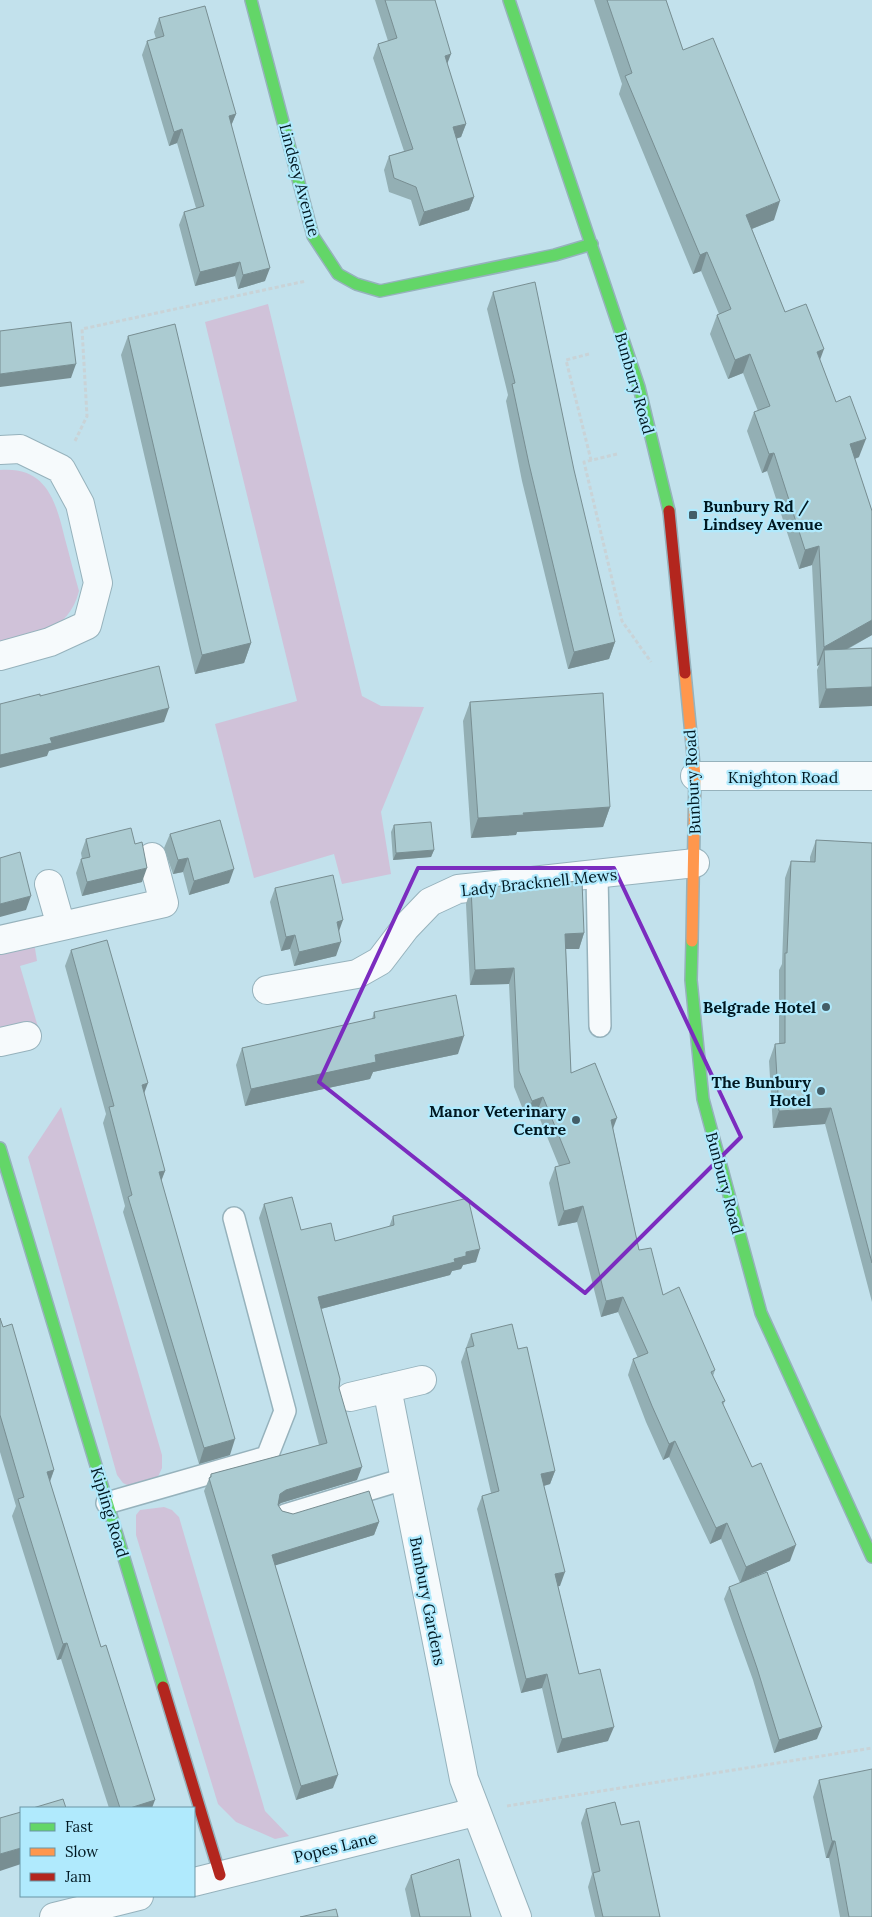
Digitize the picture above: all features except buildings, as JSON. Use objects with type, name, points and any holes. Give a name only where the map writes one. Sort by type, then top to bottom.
[{"type":"main road","name":"Lindsey Avenue","points":[[251,0],[312,236],[338,274],[356,284],[380,291],[555,255],[592,244]]},
{"type":"main road","name":"Bunbury Road","points":[[509,0],[639,387],[671,521],[695,776],[695,863],[691,980],[703,1098],[723,1179],[761,1313],[872,1557]]},
{"type":"main road","name":"Kipling Road","points":[[0,1148],[220,1875]]},
{"type":"street","points":[[0,450],[20,448],[61,469],[80,504],[98,582],[87,625],[50,642],[0,656]]},
{"type":"street","name":"Knighton Road","points":[[695,776],[872,776]]},
{"type":"street","points":[[0,940],[164,903],[152,857]]},
{"type":"street","name":"Lady Bracknell Mews","points":[[267,990],[357,974],[380,961],[406,927],[430,902],[458,889],[695,863]]},
{"type":"street","points":[[49,884],[61,926]]},
{"type":"street","points":[[0,1042],[27,1036]]},
{"type":"street","points":[[350,1397],[422,1380]]},
{"type":"street","name":"Bunbury Gardens","points":[[386,1388],[464,1779],[475,1812],[517,1917]]},
{"type":"street","name":"Popes Lane","points":[[195,1882],[475,1812]]},
{"type":"street","points":[[54,1917],[135,1897]]},
{"type":"lane","points":[[597,875],[600,1026]]},
{"type":"lane","points":[[107,1503],[267,1457],[285,1411],[234,1218]]},
{"type":"lane","points":[[285,1515],[404,1480]]},
{"type":"path","points":[[61,469],[87,416],[82,329],[338,274]]},
{"type":"path","points":[[589,354],[566,360],[591,460]]},
{"type":"path","points":[[617,454],[584,462],[622,621],[652,664]]},
{"type":"path","points":[[475,1812],[872,1748]]},
{"type":"highlighted area","points":[[418,868],[614,868],[741,1137],[585,1293],[319,1082]]},
{"type":"shaded area","points":[[268,304],[362,696],[381,706],[424,707],[381,812],[391,874],[342,884],[334,854],[254,878],[215,724],[297,701],[205,322]]},
{"type":"shaded area","points":[[0,470],[16,470],[29,474],[39,480],[47,489],[58,512],[79,591],[74,605],[59,623],[38,633],[0,643]]},
{"type":"shaded area","points":[[34,942],[37,961],[20,966],[38,1027],[0,1031],[0,952]]},
{"type":"shaded area","points":[[61,1107],[162,1455],[162,1468],[157,1479],[131,1487],[123,1483],[117,1475],[28,1157]]},
{"type":"shaded area","points":[[164,1507],[172,1510],[179,1517],[265,1811],[289,1836],[275,1839],[236,1822],[218,1804],[136,1535],[136,1515],[140,1510]]},
{"type":"traffic: fast","points":[[251,0],[313,236],[338,274],[356,284],[380,291],[555,255],[592,244]]},
{"type":"traffic: fast","points":[[509,0],[639,387],[669,511]]},
{"type":"traffic: fast","points":[[692,941],[691,980],[703,1099],[761,1313],[872,1557]]},
{"type":"traffic: fast","points":[[0,1148],[163,1687]]},
{"type":"traffic: slow","points":[[685,673],[695,776],[692,941]]},
{"type":"traffic: jam","points":[[669,511],[685,673]]},
{"type":"traffic: jam","points":[[163,1687],[220,1875]]},
{"type":"place","name":"Bunbury Rd / Lindsey Avenue","points":[[693,515]]},
{"type":"place","name":"Belgrade Hotel","points":[[826,1007]]},
{"type":"place","name":"The Bunbury Hotel","points":[[821,1091]]},
{"type":"place","name":"Manor Veterinary Centre","points":[[576,1120]]}]
